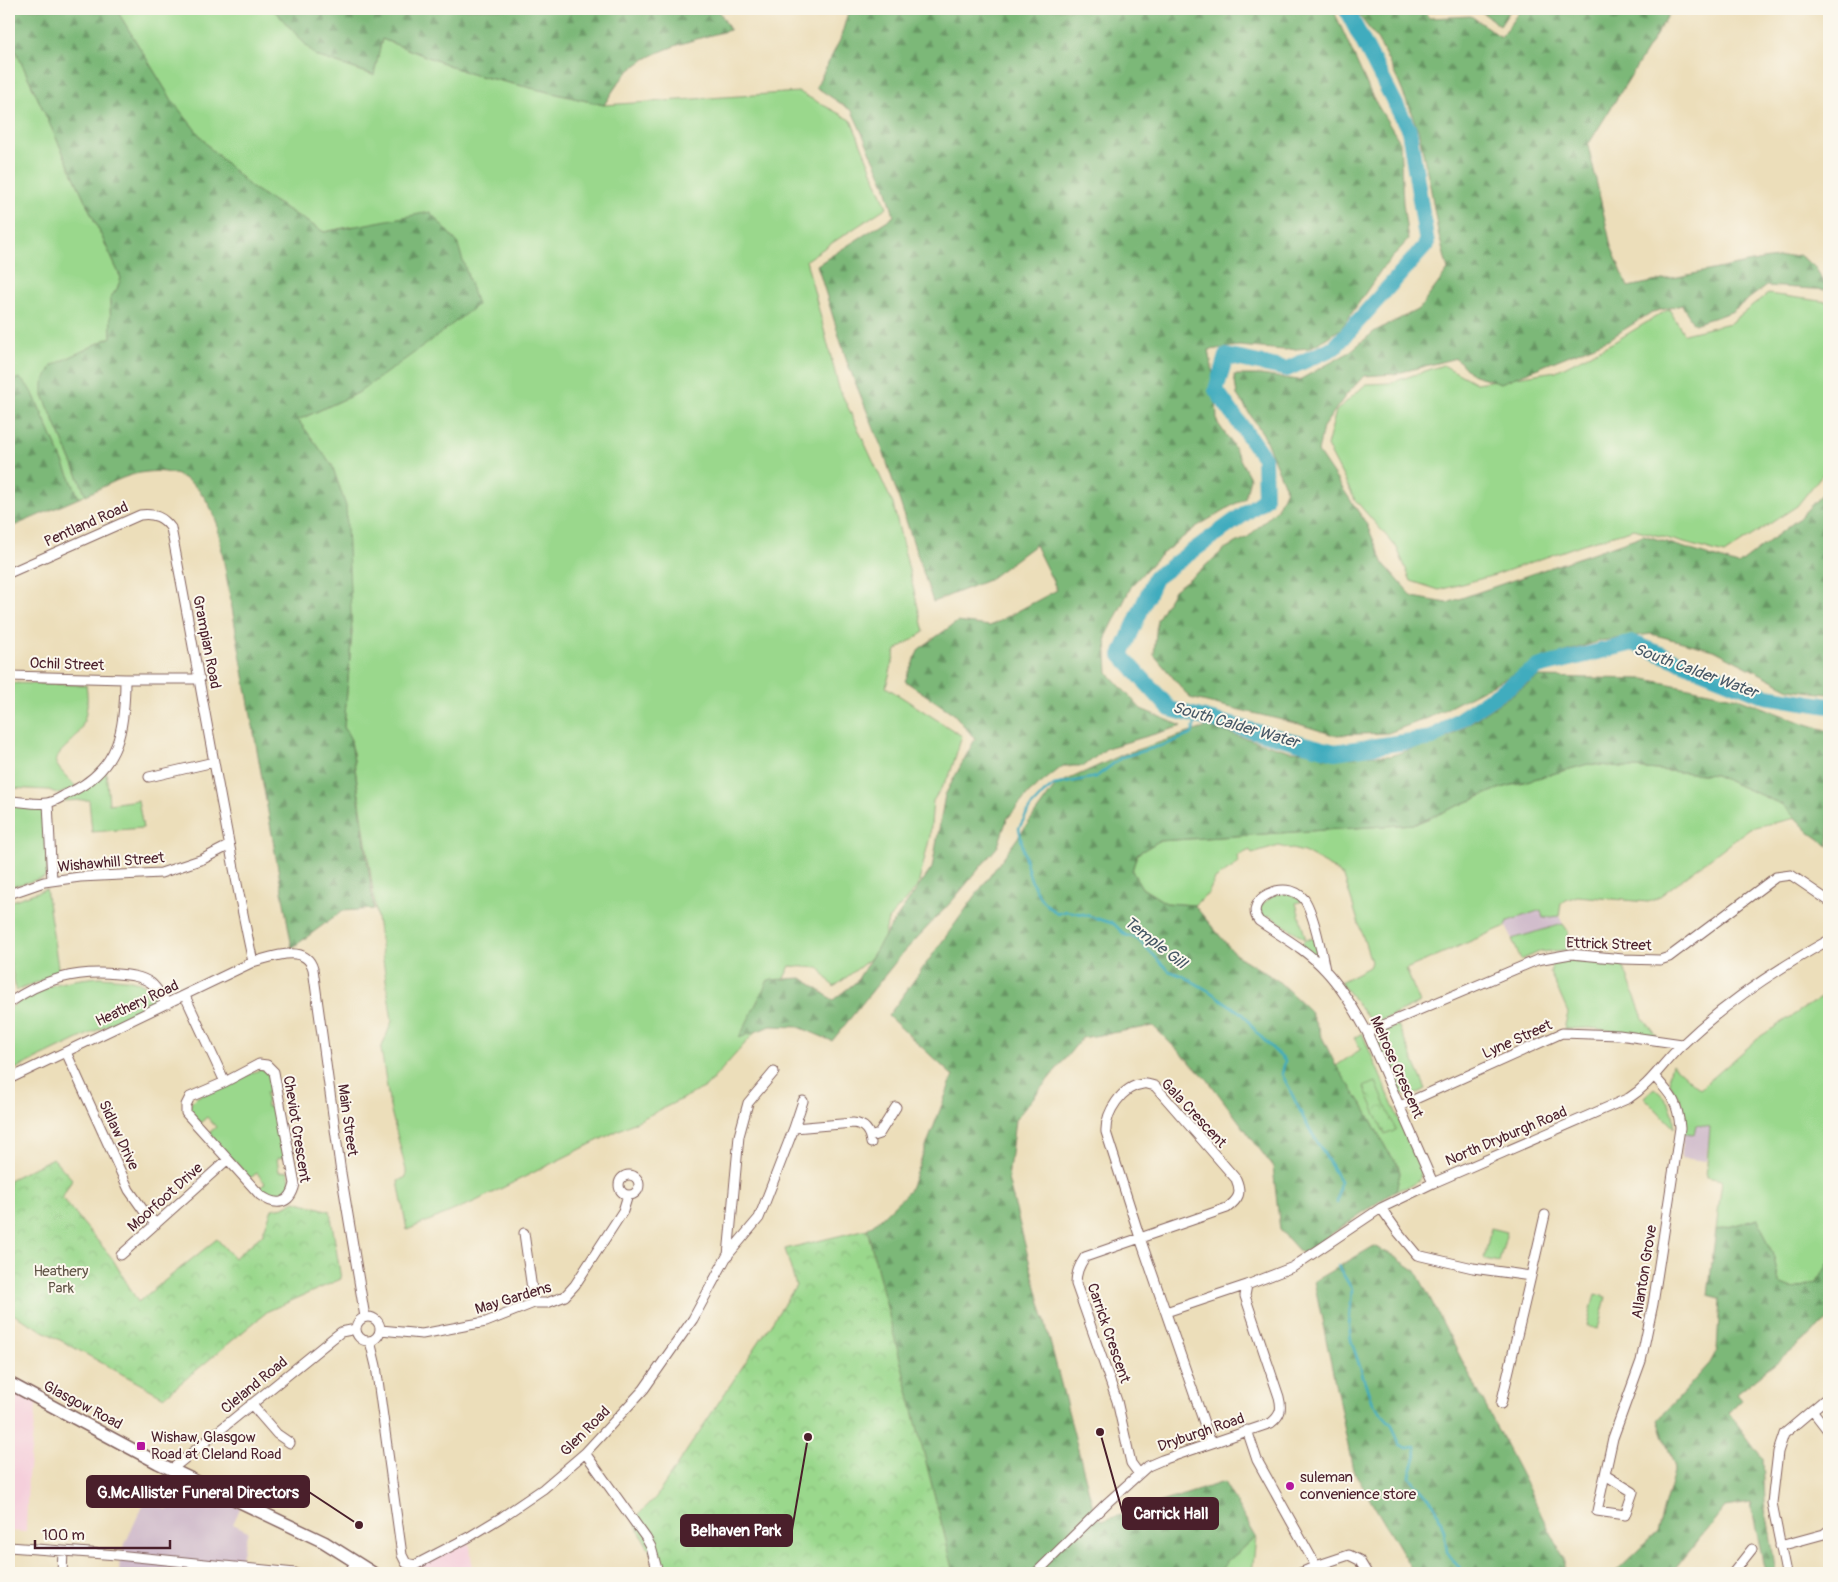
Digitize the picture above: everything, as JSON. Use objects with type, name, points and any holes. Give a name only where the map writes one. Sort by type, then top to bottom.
[{"type":"main road","name":"Glasgow Road","points":[[9,1382],[172,1469],[324,1542],[356,1563]]},
{"type":"main road","points":[[356,1563],[373,1573]]},
{"type":"street","name":"Pentland Road","points":[[9,572],[140,515],[150,514],[161,517],[171,528]]},
{"type":"street","name":"Grampian Road","points":[[171,528],[200,679],[228,846],[253,962]]},
{"type":"street","name":"Ochil Street","points":[[9,676],[200,679]]},
{"type":"street","name":"Ochil Street","points":[[9,801],[48,803],[80,787],[110,759],[122,731],[125,711],[125,679]]},
{"type":"street","points":[[149,777],[214,762]]},
{"type":"street","name":"Wishawhill Street","points":[[48,803],[52,881]]},
{"type":"street","name":"Wishawhill Street","points":[[9,894],[26,887],[80,877],[161,873],[203,859],[228,846]]},
{"type":"street","name":"Ettrick Street","points":[[1367,1032],[1537,960],[1571,954],[1622,959],[1660,960],[1669,957],[1776,877],[1791,875],[1829,901]]},
{"type":"street","name":"Melrose Crescent","points":[[1324,970],[1322,955],[1307,904],[1302,897],[1282,889],[1269,894],[1257,903],[1254,909],[1258,921],[1304,952],[1324,970],[1357,1014],[1367,1032],[1433,1183]]},
{"type":"street","name":"North Dryburgh Road","points":[[1166,1312],[1247,1285],[1301,1263],[1381,1208],[1433,1183],[1629,1098],[1654,1076],[1682,1044],[1740,996],[1784,966],[1829,940]]},
{"type":"street","name":"Main Street","points":[[278,956],[300,954],[306,957],[313,970],[341,1173],[365,1317]]},
{"type":"street","name":"Heathery Road","points":[[9,1079],[253,962],[278,956]]},
{"type":"street","points":[[9,1003],[19,996],[58,978],[85,972],[98,972],[142,978],[152,983],[167,1004]]},
{"type":"street","points":[[185,996],[225,1082]]},
{"type":"street","name":"Lyne Street","points":[[1400,1106],[1562,1033],[1619,1035],[1682,1044]]},
{"type":"street","name":"Sidlaw Drive","points":[[66,1052],[129,1190],[146,1214],[156,1224]]},
{"type":"street","name":"Cheviot Crescent","points":[[259,1064],[267,1065],[274,1072],[295,1184],[293,1193],[283,1202],[268,1201],[260,1195],[186,1113],[186,1105],[190,1097],[225,1082],[259,1064]]},
{"type":"street","name":"Glen Road","points":[[727,1256],[739,1136],[748,1103],[774,1072]]},
{"type":"street","name":"Allanton Grove","points":[[1605,1475],[1633,1492],[1625,1515],[1597,1511],[1613,1438],[1643,1354],[1653,1304],[1680,1128],[1679,1110],[1672,1097],[1654,1076]]},
{"type":"street","name":"Gala Crescent","points":[[1140,1238],[1227,1208],[1240,1195],[1236,1179],[1155,1086],[1144,1084],[1132,1087],[1123,1093],[1108,1116],[1105,1124],[1106,1132],[1140,1238],[1211,1443]]},
{"type":"street","name":"Glen Road","points":[[370,1341],[376,1366],[402,1555],[406,1563],[414,1565],[469,1537],[543,1489],[585,1453],[644,1389],[693,1319],[727,1256],[759,1218],[803,1101]]},
{"type":"street","points":[[794,1128],[853,1122],[865,1128],[871,1140],[879,1134],[896,1107]]},
{"type":"street","name":"Moorfoot Drive","points":[[121,1255],[227,1160]]},
{"type":"street","name":"May Gardens","points":[[381,1330],[422,1334],[486,1322],[534,1303],[547,1303],[558,1300],[569,1292],[623,1211],[628,1195]]},
{"type":"street","points":[[1381,1208],[1417,1254],[1474,1268],[1531,1276]]},
{"type":"street","points":[[1501,1404],[1545,1215]]},
{"type":"street","points":[[524,1233],[534,1303]]},
{"type":"street","name":"Carrick Crescent","points":[[1139,1474],[1131,1464],[1117,1401],[1076,1284],[1076,1275],[1084,1257],[1140,1238]]},
{"type":"street","name":"Dryburgh Road","points":[[1036,1573],[1108,1502],[1148,1466],[1271,1423],[1278,1418],[1281,1408],[1245,1296],[1247,1285]]},
{"type":"street","points":[[365,1317],[373,1317],[381,1330],[377,1338],[370,1341],[362,1340],[356,1334],[356,1329],[358,1321],[365,1317]]},
{"type":"street","name":"Cleland Road","points":[[172,1469],[341,1332],[356,1329]]},
{"type":"street","points":[[1786,1573],[1772,1503],[1778,1452],[1784,1434],[1829,1396]]},
{"type":"street","points":[[251,1404],[277,1434],[290,1442]]},
{"type":"street","points":[[1812,1410],[1829,1432]]},
{"type":"street","points":[[1247,1430],[1257,1460],[1316,1566]]},
{"type":"street","points":[[585,1453],[646,1538],[651,1547],[658,1573]]},
{"type":"street","points":[[1780,1546],[1824,1534],[1829,1530]]},
{"type":"street","points":[[9,1547],[238,1570],[295,1573]]},
{"type":"street","points":[[1733,1573],[1752,1549]]},
{"type":"street","points":[[62,1573],[63,1551]]},
{"type":"street","points":[[1300,1573],[1349,1555],[1359,1560],[1367,1573]]},
{"type":"street","points":[[348,1573],[356,1563]]},
{"type":"shaded area","points":[[1541,910],[1543,918],[1559,916],[1563,924],[1512,939],[1506,926],[1508,921]]},
{"type":"shaded area","points":[[1695,1125],[1710,1127],[1706,1161],[1681,1158],[1684,1133],[1694,1134]]},
{"type":"shaded area","points":[[9,1383],[37,1398],[28,1477],[26,1532],[9,1531]]},
{"type":"shaded area","points":[[184,1475],[243,1502],[233,1524],[248,1531],[238,1573],[119,1573],[120,1555],[145,1500],[168,1510]]},
{"type":"shaded area","points":[[469,1537],[473,1573],[395,1573]]},
{"type":"green space","points":[[9,9],[116,9],[173,102],[210,148],[252,188],[324,232],[430,212],[457,242],[477,305],[358,393],[298,420],[332,465],[346,506],[352,632],[344,727],[351,740],[374,909],[342,911],[292,948],[217,523],[211,509],[197,488],[187,480],[164,472],[135,474],[110,483],[86,495],[43,395],[43,383],[52,366],[111,337],[110,298],[117,289],[121,278],[9,36]]},
{"type":"green space","points":[[116,9],[273,9],[316,56],[373,75],[382,39],[471,74],[604,105],[799,92],[851,120],[887,207],[806,260],[839,388],[893,504],[924,632],[896,650],[886,687],[962,736],[950,774],[933,801],[930,836],[918,886],[888,920],[884,938],[870,959],[834,987],[819,968],[790,966],[759,1028],[706,1087],[474,1202],[407,1230],[398,1181],[406,1177],[406,1170],[390,1107],[381,1049],[392,1021],[351,740],[344,727],[352,632],[332,465],[298,420],[358,393],[353,226],[324,232],[252,188],[210,148],[173,102]]},
{"type":"green space","points":[[273,9],[718,9],[730,30],[673,47],[646,59],[624,76],[604,105],[471,74],[382,39],[374,75],[316,56]]},
{"type":"green space","points":[[849,9],[1333,9],[1373,98],[1400,142],[1403,203],[1408,240],[1381,270],[1341,329],[1310,348],[1284,350],[1239,346],[1209,350],[1216,390],[1217,422],[1231,442],[1250,478],[1245,498],[1196,527],[1158,557],[1132,585],[1106,637],[1108,673],[1141,709],[1182,726],[1107,748],[1084,766],[1063,766],[1030,792],[1007,819],[998,846],[953,900],[902,954],[832,1041],[799,1027],[771,1026],[739,1038],[768,980],[802,978],[833,1000],[856,982],[895,920],[932,868],[945,795],[975,739],[954,714],[905,681],[919,649],[957,622],[990,626],[1057,590],[1035,545],[988,580],[933,602],[883,451],[847,362],[817,265],[894,216],[885,184],[852,111],[816,87],[840,40]]},
{"type":"green space","points":[[1354,9],[1422,9],[1429,18],[1471,16],[1501,37],[1521,9],[1670,9],[1671,11],[1588,145],[1611,246],[1628,287],[1762,260],[1799,255],[1815,267],[1829,290],[1766,286],[1731,312],[1694,324],[1682,305],[1652,312],[1609,339],[1501,383],[1471,374],[1456,358],[1394,374],[1364,376],[1346,395],[1323,427],[1318,452],[1366,523],[1384,564],[1413,597],[1447,603],[1644,535],[1738,565],[1797,520],[1829,487],[1829,694],[1790,689],[1714,650],[1651,634],[1600,641],[1541,660],[1428,718],[1388,733],[1334,735],[1299,724],[1190,698],[1154,655],[1157,620],[1174,590],[1226,548],[1248,537],[1277,509],[1286,489],[1263,434],[1237,395],[1234,375],[1260,375],[1299,380],[1348,353],[1375,331],[1419,309],[1448,270],[1438,232],[1418,130],[1399,83],[1378,40]]},
{"type":"green space","points":[[1478,9],[1511,9],[1500,26]]},
{"type":"green space","points":[[9,36],[121,278],[117,289],[110,298],[111,337],[52,366],[43,395],[86,495],[79,498],[34,396],[19,378],[9,383]]},
{"type":"green space","points":[[1768,294],[1829,302],[1829,466],[1797,506],[1724,554],[1634,529],[1583,544],[1495,575],[1439,590],[1411,581],[1397,548],[1355,500],[1327,446],[1336,411],[1366,384],[1390,383],[1443,365],[1476,383],[1556,371],[1614,342],[1669,309],[1684,334],[1730,323]]},
{"type":"green space","points":[[19,378],[27,385],[34,396],[79,498],[9,528],[9,383]]},
{"type":"green space","points":[[1538,677],[1645,679],[1738,698],[1829,731],[1829,846],[1809,832],[1783,805],[1715,775],[1588,764],[1498,789],[1415,824],[1159,841],[1137,854],[1132,871],[1142,888],[1166,903],[1194,905],[1235,954],[1277,980],[1309,1010],[1336,1066],[1364,1107],[1387,1150],[1398,1165],[1400,1173],[1396,1190],[1302,1254],[1280,1230],[1273,1167],[1208,1080],[1153,1026],[1082,1038],[1015,1120],[1008,1179],[1095,1515],[1102,1521],[1224,1482],[1256,1537],[1227,1562],[1218,1573],[954,1573],[867,1229],[909,1191],[953,1076],[888,1016],[1056,785],[1124,754],[1207,727],[1290,751],[1390,756],[1449,737]]},
{"type":"green space","points":[[9,683],[86,685],[87,705],[83,725],[76,737],[60,753],[56,760],[59,768],[76,787],[59,794],[49,790],[9,788]]},
{"type":"green space","points":[[1588,764],[1715,775],[1783,805],[1796,818],[1750,828],[1656,899],[1648,902],[1577,896],[1561,904],[1559,916],[1543,918],[1541,910],[1508,921],[1506,926],[1406,969],[1420,1003],[1377,1022],[1371,1021],[1340,982],[1369,967],[1371,962],[1344,877],[1326,864],[1304,852],[1279,846],[1252,854],[1250,850],[1237,856],[1239,863],[1215,879],[1208,894],[1194,905],[1166,903],[1142,888],[1132,871],[1137,854],[1159,841],[1415,824],[1498,789]]},
{"type":"green space","points":[[106,770],[109,804],[138,800],[143,828],[92,832],[89,800],[60,801],[79,792]]},
{"type":"green space","points":[[9,805],[39,805],[45,810],[47,873],[44,878],[9,887]]},
{"type":"green space","points":[[46,889],[59,973],[16,991],[9,955],[9,902]]},
{"type":"green space","points":[[1289,893],[1303,901],[1296,903],[1306,940],[1313,938],[1317,951],[1313,955],[1301,946],[1305,939],[1269,915],[1264,922],[1259,918],[1258,907],[1276,894]]},
{"type":"green space","points":[[1563,924],[1568,931],[1567,950],[1539,952],[1521,960],[1512,939]]},
{"type":"green space","points":[[1564,959],[1623,965],[1643,1018],[1657,1036],[1590,1028],[1564,1029],[1568,1013],[1550,972],[1554,960]]},
{"type":"green space","points":[[100,977],[131,980],[145,985],[157,995],[154,1003],[9,1072],[9,1009],[30,995],[63,982]]},
{"type":"green space","points":[[1829,992],[1829,1263],[1816,1283],[1794,1289],[1779,1283],[1774,1257],[1758,1219],[1716,1230],[1722,1180],[1706,1177],[1710,1127],[1696,1125],[1694,1134],[1684,1133],[1684,1109],[1670,1083],[1670,1072],[1672,1064],[1700,1089],[1761,1036]]},
{"type":"green space","points":[[1398,1025],[1426,1089],[1412,1095],[1399,1092],[1378,1044],[1378,1037],[1382,1032]]},
{"type":"green space","points":[[1362,1033],[1421,1171],[1420,1180],[1408,1187],[1396,1190],[1400,1173],[1398,1165],[1387,1150],[1364,1107],[1336,1066],[1361,1049],[1354,1038]]},
{"type":"green space","points":[[261,1069],[269,1075],[274,1092],[266,1093],[267,1107],[276,1106],[285,1157],[277,1158],[279,1172],[288,1171],[290,1182],[290,1189],[286,1195],[276,1200],[259,1189],[265,1183],[257,1173],[250,1178],[209,1133],[216,1127],[207,1117],[200,1123],[188,1109],[197,1097]]},
{"type":"green space","points":[[1376,1082],[1396,1130],[1385,1135],[1364,1087]]},
{"type":"green space","points":[[1654,1088],[1670,1105],[1674,1128],[1644,1097]]},
{"type":"green space","name":"Heathery Park","points":[[53,1158],[72,1179],[62,1198],[112,1258],[138,1302],[217,1239],[234,1258],[262,1235],[272,1209],[284,1207],[295,1201],[330,1211],[341,1279],[268,1311],[164,1397],[9,1312],[9,1180]]},
{"type":"green space","points":[[1758,1219],[1774,1257],[1779,1283],[1794,1289],[1816,1283],[1829,1263],[1829,1320],[1737,1394],[1742,1400],[1729,1413],[1763,1459],[1765,1502],[1776,1573],[1766,1573],[1751,1503],[1725,1507],[1672,1573],[1614,1573],[1657,1532],[1675,1468],[1658,1420],[1710,1363],[1717,1350],[1720,1298],[1708,1295],[1716,1230]]},
{"type":"green space","points":[[1491,1228],[1507,1232],[1499,1262],[1484,1259]]},
{"type":"green space","points":[[867,1229],[954,1573],[658,1573],[655,1560],[633,1520],[656,1497],[796,1286],[785,1249]]},
{"type":"green space","points":[[1374,1246],[1416,1271],[1564,1558],[1564,1573],[1414,1573],[1353,1470],[1314,1281]]},
{"type":"green space","points":[[1595,1294],[1606,1297],[1598,1329],[1587,1326]]},
{"type":"green space","points":[[1256,1537],[1252,1573],[1218,1573],[1227,1562]]},
{"type":"waterway","name":"South Calder Water","points":[[1346,9],[1409,130],[1427,244],[1335,347],[1287,369],[1226,356],[1216,390],[1264,458],[1265,499],[1155,578],[1121,655],[1170,709],[1335,752],[1432,738],[1538,667],[1633,643],[1766,696],[1829,706]]},
{"type":"waterway","name":"Temple Gill","points":[[1197,716],[1192,734],[1167,744],[1122,757],[1096,777],[1054,785],[1044,793],[1030,808],[1019,828],[1029,875],[1042,900],[1057,914],[1066,911],[1083,914],[1114,924],[1125,935],[1137,938],[1169,971],[1183,976],[1209,991],[1244,1015],[1257,1033],[1285,1061],[1282,1074],[1306,1123],[1340,1181],[1337,1203]]},
{"type":"waterway","name":"Temple Gill","points":[[1338,1266],[1352,1289],[1349,1327],[1351,1340],[1372,1403],[1392,1425],[1399,1444],[1406,1448],[1415,1447],[1416,1456],[1410,1477],[1436,1507],[1444,1531],[1447,1552],[1463,1573]]},
{"type":"place","name":"Carrick Hall","points":[[1100,1432]]},
{"type":"place","name":"Belhaven Park","points":[[808,1437]]},
{"type":"place","name":"Wishaw, Glasgow Road at Cleland Road","points":[[141,1446]]},
{"type":"place","name":"suleman convenience store","points":[[1290,1486]]},
{"type":"place","name":"G.McAllister Funeral Directors","points":[[359,1525]]}]
